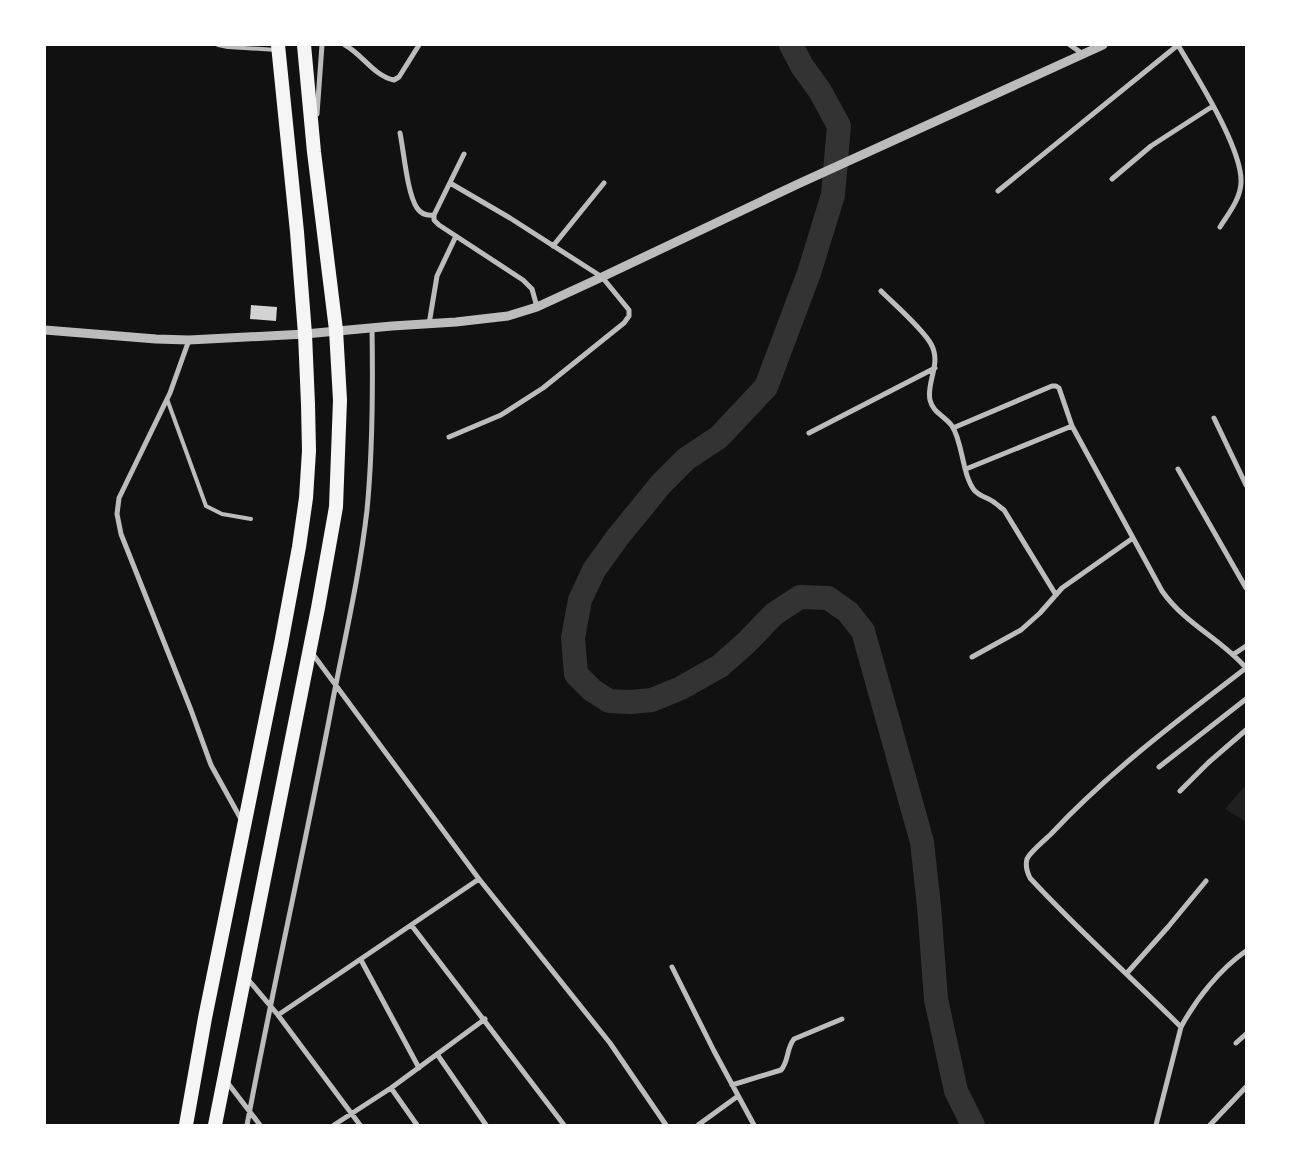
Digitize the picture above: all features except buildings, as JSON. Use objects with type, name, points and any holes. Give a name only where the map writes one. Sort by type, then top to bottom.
[{"type":"highway","points":[[215,1125],[329,553],[336,507],[340,400],[336,330],[314,152],[304,45]]},
{"type":"highway","points":[[186,1125],[205,1018],[281,644],[306,498],[309,451],[305,334],[279,48]]},
{"type":"street","points":[[314,152],[322,45]]},
{"type":"street","points":[[345,45],[386,79],[394,80],[400,77],[419,45]]},
{"type":"street","points":[[1070,45],[1083,54]]},
{"type":"street","points":[[45,330],[156,340],[189,340],[305,334],[508,316],[537,307],[798,184],[1103,45]]},
{"type":"street","points":[[998,191],[1178,45],[1213,106],[1241,170],[1239,196],[1220,227]]},
{"type":"street","points":[[1112,179],[1157,142],[1213,106]]},
{"type":"street","points":[[400,133],[412,200],[422,213],[428,216],[434,215]]},
{"type":"street","points":[[464,154],[434,215],[434,220],[523,280],[532,289],[537,307]]},
{"type":"street","points":[[449,437],[501,415],[543,388],[624,323],[629,316],[630,310],[602,277],[450,183]]},
{"type":"street","points":[[553,246],[604,183]]},
{"type":"street","points":[[429,324],[437,276],[456,236]]},
{"type":"street","points":[[881,291],[921,331],[931,344],[935,355],[935,368],[929,394],[930,402],[938,414],[953,428],[966,469],[976,492],[994,502],[1009,518],[1056,595]]},
{"type":"street","points":[[247,1125],[270,1006],[309,828],[355,590],[367,511],[373,392],[372,327]]},
{"type":"street","points":[[189,340],[167,399],[119,498],[117,514],[121,534],[188,702],[211,766],[244,823]]},
{"type":"street","points":[[809,433],[935,368]]},
{"type":"street","points":[[953,428],[1052,386],[1056,386],[1062,392],[1072,426],[1162,591],[1184,617],[1234,654],[1246,668],[1164,730],[1064,820],[1027,859],[1026,869],[1030,878],[1084,934],[1127,973],[1181,1027]]},
{"type":"street","points":[[1214,418],[1246,485]]},
{"type":"street","points":[[966,469],[1072,426]]},
{"type":"street","points":[[1178,469],[1246,588]]},
{"type":"street","points":[[972,657],[1021,630],[1040,613],[1062,588],[1133,538]]},
{"type":"street","points":[[1234,654],[1246,646]]},
{"type":"street","points":[[310,650],[479,879],[610,1043],[666,1125]]},
{"type":"street","points":[[1159,767],[1246,699]]},
{"type":"street","points":[[1180,791],[1208,763],[1246,730]]},
{"type":"street","points":[[278,1015],[362,960],[479,879]]},
{"type":"street","points":[[1127,973],[1206,881]]},
{"type":"street","points":[[412,926],[485,1019],[564,1125]]},
{"type":"street","points":[[1156,1125],[1181,1027],[1189,1013],[1225,967],[1244,952],[1246,959]]},
{"type":"street","points":[[362,960],[419,1068]]},
{"type":"street","points":[[672,967],[754,1125]]},
{"type":"street","points":[[245,976],[278,1015],[360,1125]]},
{"type":"street","points":[[334,1125],[391,1088],[485,1019]]},
{"type":"street","points":[[732,1085],[781,1070],[786,1065],[789,1046],[794,1039],[842,1019]]},
{"type":"street","points":[[1236,1043],[1246,1034]]},
{"type":"street","points":[[437,1054],[486,1125]]},
{"type":"street","points":[[224,1078],[260,1125]]},
{"type":"street","points":[[391,1088],[417,1125]]},
{"type":"street","points":[[1210,1125],[1246,1088]]},
{"type":"street","points":[[698,1125],[738,1096]]},
{"type":"lane","points":[[218,45],[228,47],[279,48]]},
{"type":"lane","points":[[167,399],[206,506],[222,514],[251,519]]},
{"type":"shaded area","points":[[1246,785],[1246,822],[1225,809]]},
{"type":"waterway","points":[[791,45],[839,126],[833,195],[809,273],[766,387],[719,437],[686,459],[661,484],[617,538],[594,570],[580,600],[573,638],[576,674],[592,690],[609,701],[652,700],[681,688],[720,666],[774,614],[800,597],[828,598],[848,612],[863,631],[922,842],[936,999],[956,1091],[973,1125]]}]
